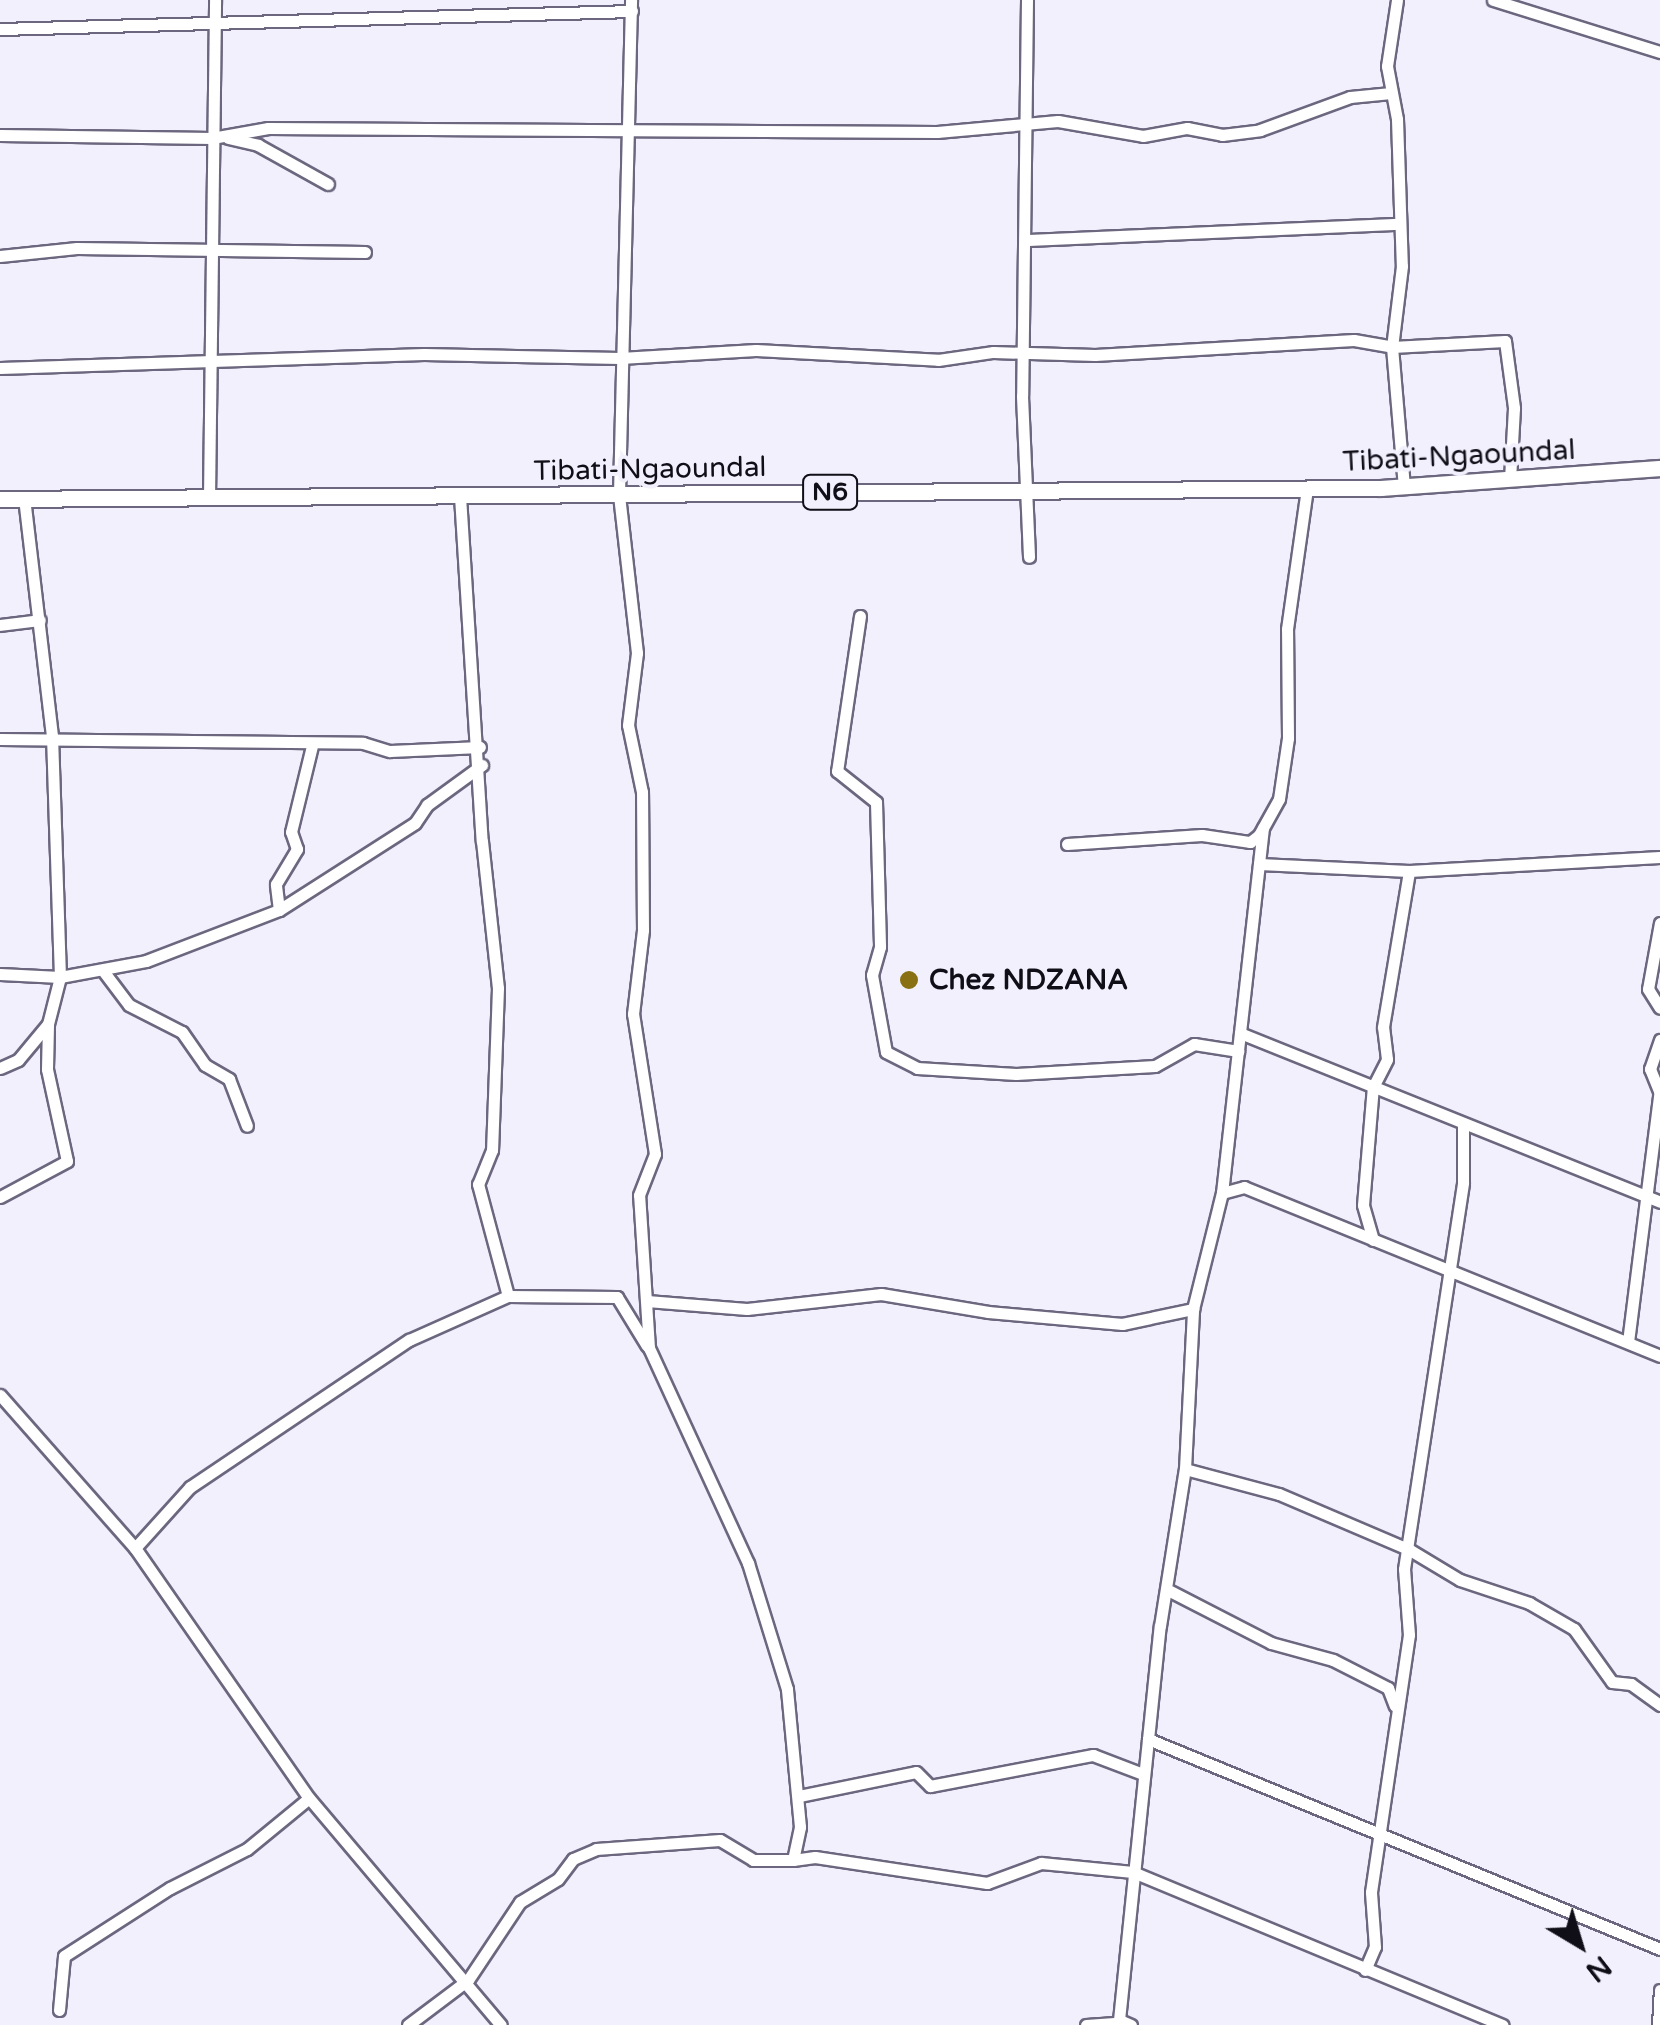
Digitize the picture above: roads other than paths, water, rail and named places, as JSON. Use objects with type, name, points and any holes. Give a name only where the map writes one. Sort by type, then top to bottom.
[{"type":"highway","name":"Tibati-Ngaoundal","points":[[0,499],[1307,488],[1404,486],[1660,468]]},
{"type":"street","points":[[209,498],[215,365],[216,0]]},
{"type":"street","points":[[1027,0],[1028,240],[1022,353],[1029,557]]},
{"type":"street","points":[[1397,0],[1388,54],[1402,281],[1392,347],[1404,486]]},
{"type":"street","points":[[1492,0],[1660,52]]},
{"type":"street","points":[[0,29],[214,26],[631,5],[619,494],[637,653],[628,725],[642,792],[643,930],[633,1014],[655,1154],[640,1196],[648,1348]]},
{"type":"street","points":[[218,138],[268,128],[626,134],[1071,122],[1154,136],[1187,128],[1234,134],[1350,97],[1391,93]]},
{"type":"street","points":[[0,135],[218,138],[258,145],[328,184]]},
{"type":"street","points":[[1028,240],[1400,224]]},
{"type":"street","points":[[0,256],[77,248],[365,252]]},
{"type":"street","points":[[0,368],[215,365],[424,354],[620,358],[745,350],[931,360],[1022,353],[1095,356],[1338,340],[1392,347],[1505,341],[1514,408],[1510,479]]},
{"type":"street","points":[[1067,844],[1202,835],[1250,842],[1263,828],[1279,799],[1288,738],[1285,648],[1307,488]]},
{"type":"street","points":[[460,496],[482,765],[482,841],[498,988],[492,1150],[478,1184],[508,1296]]},
{"type":"street","points":[[0,1197],[67,1161],[47,1068],[48,1024],[60,977],[52,736],[24,498]]},
{"type":"street","points":[[860,616],[837,770],[876,802],[880,947],[872,975],[886,1052],[917,1068],[1016,1074],[1154,1066],[1194,1044],[1238,1051]]},
{"type":"street","points":[[0,625],[40,620]]},
{"type":"street","points":[[0,739],[52,736],[312,746],[480,747]]},
{"type":"street","points":[[279,910],[276,884],[297,850],[291,832],[312,746]]},
{"type":"street","points":[[0,974],[60,977],[104,972],[279,910],[415,823],[428,805],[482,765]]},
{"type":"street","points":[[1086,2025],[1122,2023],[1142,1774],[1185,1469],[1193,1310],[1222,1193],[1263,828]]},
{"type":"street","points":[[1258,864],[1409,872],[1660,857]]},
{"type":"street","points":[[1373,1240],[1363,1205],[1373,1087],[1387,1059],[1383,1027],[1409,872]]},
{"type":"street","points":[[1660,924],[1648,989],[1660,1008]]},
{"type":"street","points":[[104,972],[129,1005],[182,1032],[205,1065],[228,1079],[247,1126]]},
{"type":"street","points":[[0,1068],[18,1060],[48,1024]]},
{"type":"street","points":[[1240,1033],[1660,1202]]},
{"type":"street","points":[[1628,1342],[1643,1196],[1660,1090],[1650,1069],[1660,1040]]},
{"type":"street","points":[[1366,1970],[1374,1947],[1371,1892],[1410,1635],[1403,1591],[1447,1270],[1463,1182],[1463,1124]]},
{"type":"street","points":[[1222,1193],[1244,1186],[1660,1356]]},
{"type":"street","points":[[647,1302],[747,1309],[881,1294],[988,1312],[1122,1324],[1193,1310]]},
{"type":"street","points":[[136,1548],[190,1487],[410,1340],[508,1296],[617,1297],[648,1348],[748,1563],[787,1689],[799,1796],[794,1860]]},
{"type":"street","points":[[0,1395],[136,1548],[309,1798],[468,1980],[500,2025]]},
{"type":"street","points":[[1185,1469],[1278,1494],[1410,1550],[1574,1629],[1612,1682],[1631,1684],[1660,1705]]},
{"type":"street","points":[[1170,1591],[1271,1643],[1333,1660],[1388,1688],[1396,1710]]},
{"type":"street","points":[[1148,1738],[1660,1949]]},
{"type":"street","points":[[799,1796],[916,1772],[930,1786],[1093,1755],[1142,1774]]},
{"type":"street","points":[[60,2010],[64,1956],[170,1888],[247,1849],[309,1798]]},
{"type":"street","points":[[408,2025],[468,1980],[520,1902],[558,1878],[573,1858],[596,1849],[720,1840],[753,1860],[815,1857],[986,1883],[1041,1864],[1133,1872],[1502,2025]]},
{"type":"street","points":[[1658,2025],[1660,1990]]},
{"type":"place","name":"Chez NDZANA","points":[[909,980]]}]
